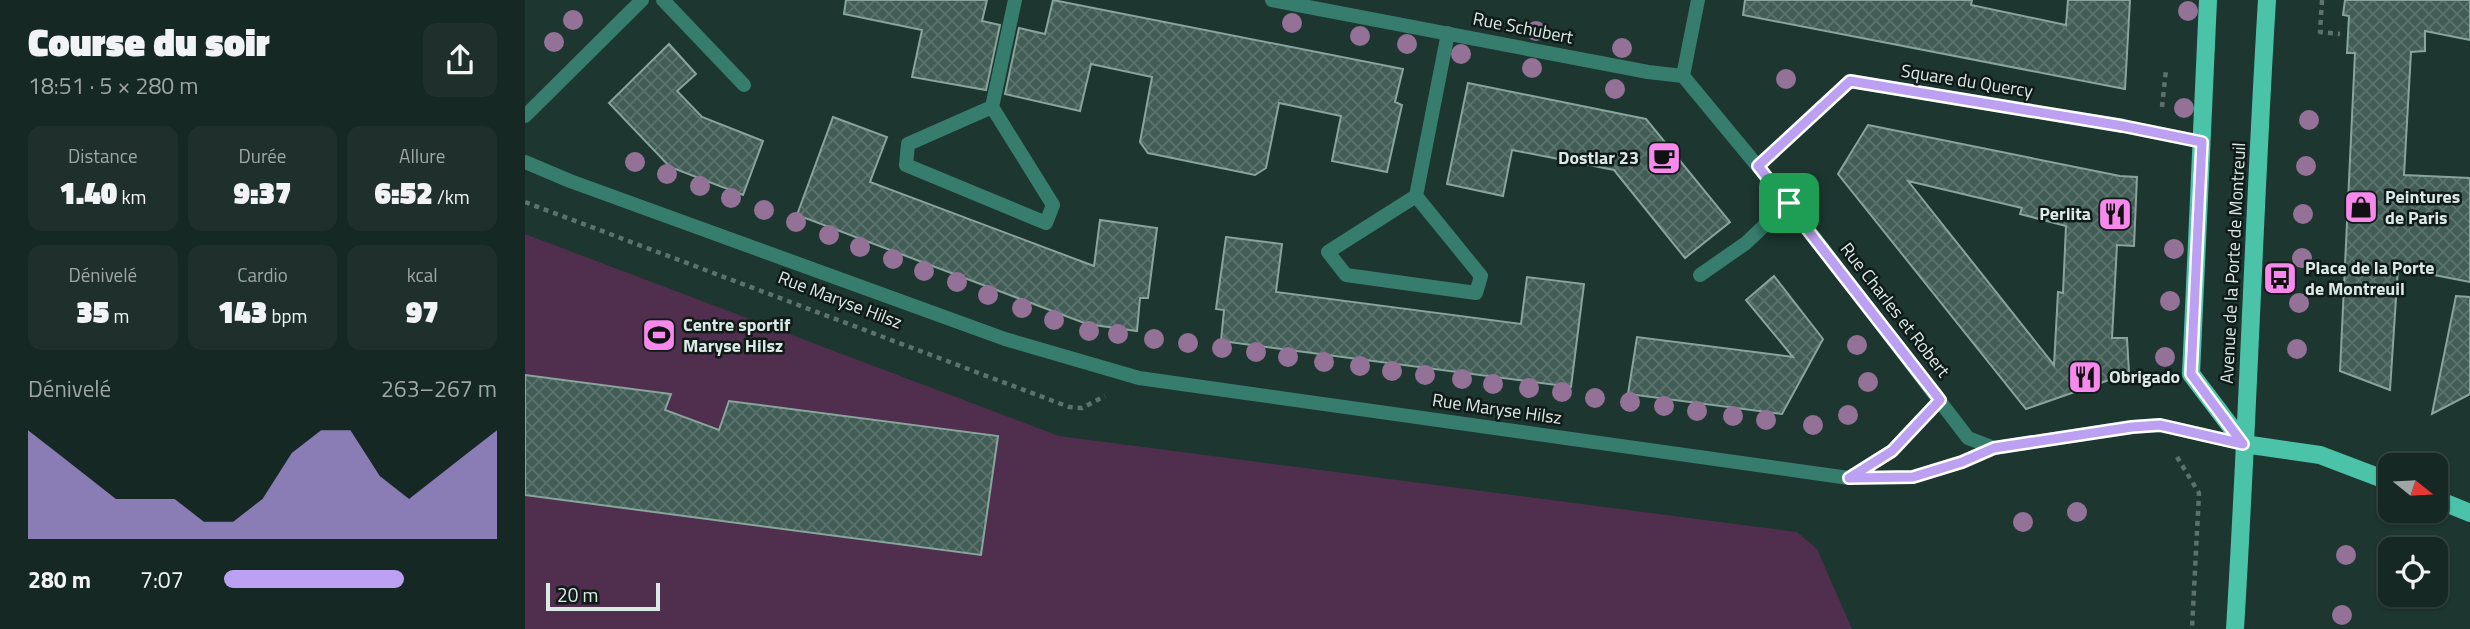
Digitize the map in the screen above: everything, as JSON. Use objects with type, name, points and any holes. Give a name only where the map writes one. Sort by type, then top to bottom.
[{"type":"main road","name":"Avenue de la Porte de Montreuil","points":[[2208,0],[2191,374],[2243,444]]},
{"type":"main road","name":"Avenue de la Porte de Montreuil","points":[[2243,444],[2249,376],[2267,0]]},
{"type":"main road","points":[[2235,629],[2245,480],[2243,444],[2320,455],[2378,477]]},
{"type":"main road","points":[[2448,504],[2470,513]]},
{"type":"street","points":[[525,116],[642,0]]},
{"type":"street","points":[[663,0],[744,85]]},
{"type":"street","points":[[992,107],[908,144],[906,165],[1046,223],[1053,205],[992,107],[1015,0]]},
{"type":"street","name":"Rue Schubert","points":[[1272,0],[1648,72],[1683,76]]},
{"type":"street","points":[[1683,76],[1698,0]]},
{"type":"street","points":[[1416,196],[1481,276],[1476,293],[1346,275],[1328,252],[1416,196],[1448,33]]},
{"type":"street","name":"Rue Charles et Robert","points":[[1683,76],[1789,203],[1940,400]]},
{"type":"street","name":"Square du Quercy","points":[[1758,166],[1850,81],[2123,126],[2202,142]]},
{"type":"street","name":"Rue Maryse Hilsz","points":[[525,162],[1006,339],[1139,378],[1849,478],[1892,451],[1940,400]]},
{"type":"street","points":[[1700,275],[1746,243],[1789,203]]},
{"type":"street","points":[[1940,400],[1968,438],[1994,448],[2160,425],[2243,444]]},
{"type":"path","points":[[2322,0],[2321,32],[2340,34]]},
{"type":"path","points":[[2162,102],[2165,70]]},
{"type":"path","name":"Rue Maryse Hilsz","points":[[525,202],[1069,407],[1082,408],[1139,378]]},
{"type":"path","points":[[2160,425],[2199,493],[2192,629]]},
{"type":"path","points":[[1900,477],[1913,477],[1962,462],[1994,448]]},
{"type":"shaded area","name":"Centre sportif Maryse Hilsz","points":[[525,234],[1059,436],[1797,532],[1817,549],[1852,629],[525,629]]},
{"type":"building","points":[[846,0],[987,0],[982,21],[1000,25],[986,90],[912,77],[922,30],[844,14]]},
{"type":"building","points":[[1053,0],[1403,69],[1395,102],[1402,105],[1387,172],[1332,161],[1341,116],[1279,103],[1266,168],[1255,175],[1148,153],[1140,142],[1152,77],[1091,64],[1080,111],[1005,94],[1019,28],[1045,34]]},
{"type":"building","points":[[1745,0],[1972,0],[1971,5],[2066,25],[2068,0],[2130,0],[2125,89],[1743,15]]},
{"type":"building","points":[[2345,0],[2470,0],[2470,40],[2425,31],[2425,51],[2411,52],[2404,175],[2470,178],[2470,282],[2398,268],[2390,390],[2340,371],[2355,53],[2347,53],[2349,16],[2343,15]]},
{"type":"building","points":[[669,44],[696,74],[677,91],[702,117],[763,141],[743,195],[670,167],[609,103]]},
{"type":"building","points":[[1468,83],[1646,119],[1730,222],[1685,258],[1614,170],[1512,150],[1503,196],[1447,184]]},
{"type":"building","points":[[833,117],[887,137],[870,182],[1094,266],[1100,220],[1157,228],[1148,298],[1140,298],[1137,331],[1087,324],[797,215]]},
{"type":"building","points":[[1868,125],[2120,176],[2137,177],[2134,246],[2117,245],[2112,338],[2127,338],[2129,373],[2026,409],[1838,174]],"holes":[[[1908,181],[2022,208],[2020,214],[2066,226],[2063,293],[2058,292],[2054,365]]]},
{"type":"building","points":[[1226,237],[1282,244],[1276,292],[1521,324],[1527,277],[1584,284],[1571,387],[1221,341],[1224,310],[1216,309]]},
{"type":"building","points":[[1774,276],[1823,339],[1782,414],[1628,394],[1637,337],[1793,357],[1746,300]]},
{"type":"building","points":[[2456,296],[2470,297],[2470,394],[2432,414]]},
{"type":"building","points":[[525,375],[671,394],[665,410],[719,430],[729,401],[998,436],[981,555],[525,495]]},
{"type":"place","name":"Dostlar 23","points":[[1664,158]]},
{"type":"place","name":"Peintures de Paris","points":[[2361,207]]},
{"type":"place","name":"Perlita","points":[[2115,214]]},
{"type":"place","name":"Place de la Porte de Montreuil","points":[[2280,278]]},
{"type":"place","name":"Centre sportif Maryse Hilsz","points":[[659,335]]},
{"type":"place","name":"Obrigado","points":[[2085,377]]},
{"type":"route","points":[[1850,81],[2123,126],[2202,142],[2191,374],[2243,444],[2160,425],[2132,427],[1994,448],[1962,462],[1913,477],[1849,478],[1892,451],[1940,400],[1789,203],[1758,166],[1850,81]]}]
